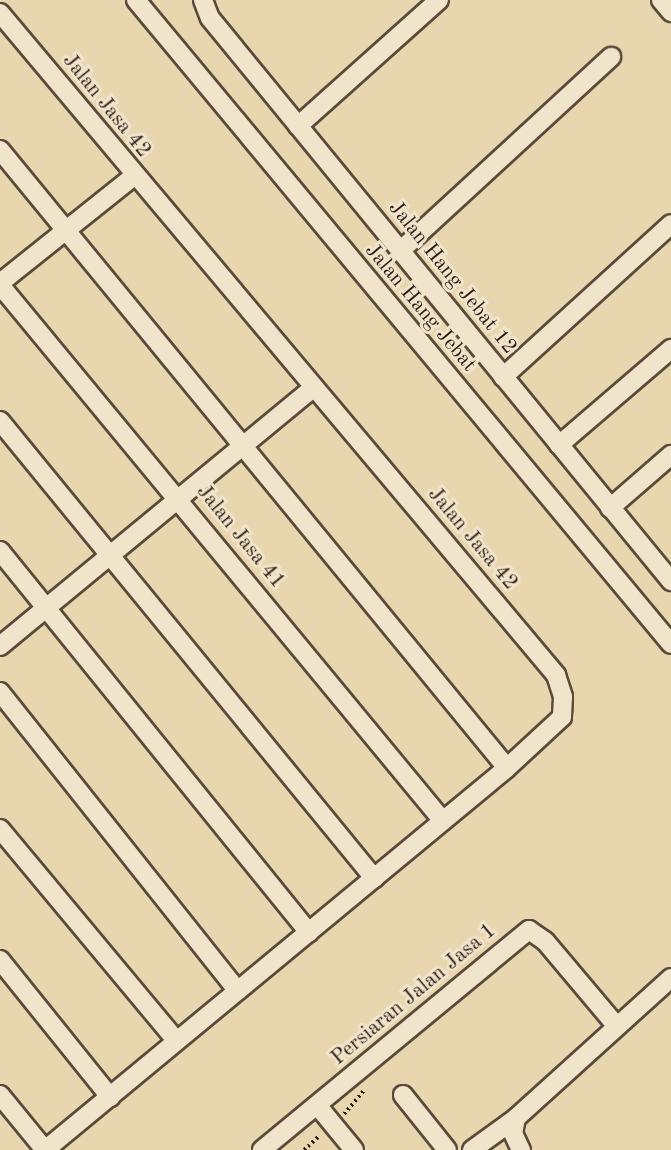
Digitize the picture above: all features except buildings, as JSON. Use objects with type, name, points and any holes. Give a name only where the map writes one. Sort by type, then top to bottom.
[{"type":"street","name":"Jalan Hang Jebat","points":[[136,0],[671,644]]},
{"type":"street","name":"Jalan Hang Jebat 12","points":[[203,0],[210,19],[610,508],[664,559],[671,581]]},
{"type":"street","points":[[298,126],[439,0]]},
{"type":"street","points":[[661,0],[671,12]]},
{"type":"street","name":"Jalan Jasa 42","points":[[0,13],[134,176],[556,675],[563,697],[562,717],[507,768],[236,989],[45,1150]]},
{"type":"street","points":[[400,251],[611,57]]},
{"type":"street","points":[[0,150],[507,768]]},
{"type":"street","points":[[0,284],[134,176]]},
{"type":"street","points":[[503,377],[671,224]]},
{"type":"street","name":"Jalan Jasa 41","points":[[0,284],[443,821]]},
{"type":"street","points":[[559,445],[671,349]]},
{"type":"street","points":[[0,646],[114,554],[177,496],[244,446],[314,387]]},
{"type":"street","points":[[0,421],[114,554],[374,878]]},
{"type":"street","points":[[610,508],[671,455]]},
{"type":"street","points":[[0,551],[309,932]]},
{"type":"street","points":[[0,692],[236,989]]},
{"type":"street","points":[[0,829],[176,1040]]},
{"type":"street","name":"Persiaran Jalan Jasa 1","points":[[262,1150],[529,930],[545,941],[615,1024]]},
{"type":"street","points":[[0,960],[110,1097]]},
{"type":"street","points":[[472,1150],[516,1118],[615,1024],[671,978]]},
{"type":"street","points":[[0,1095],[45,1150]]},
{"type":"street","points":[[403,1095],[447,1150]]},
{"type":"street","points":[[317,1105],[354,1150]]},
{"type":"street","points":[[516,1118],[513,1133],[521,1150]]},
{"type":"path","points":[[304,1150],[357,1103],[364,1087]]}]
